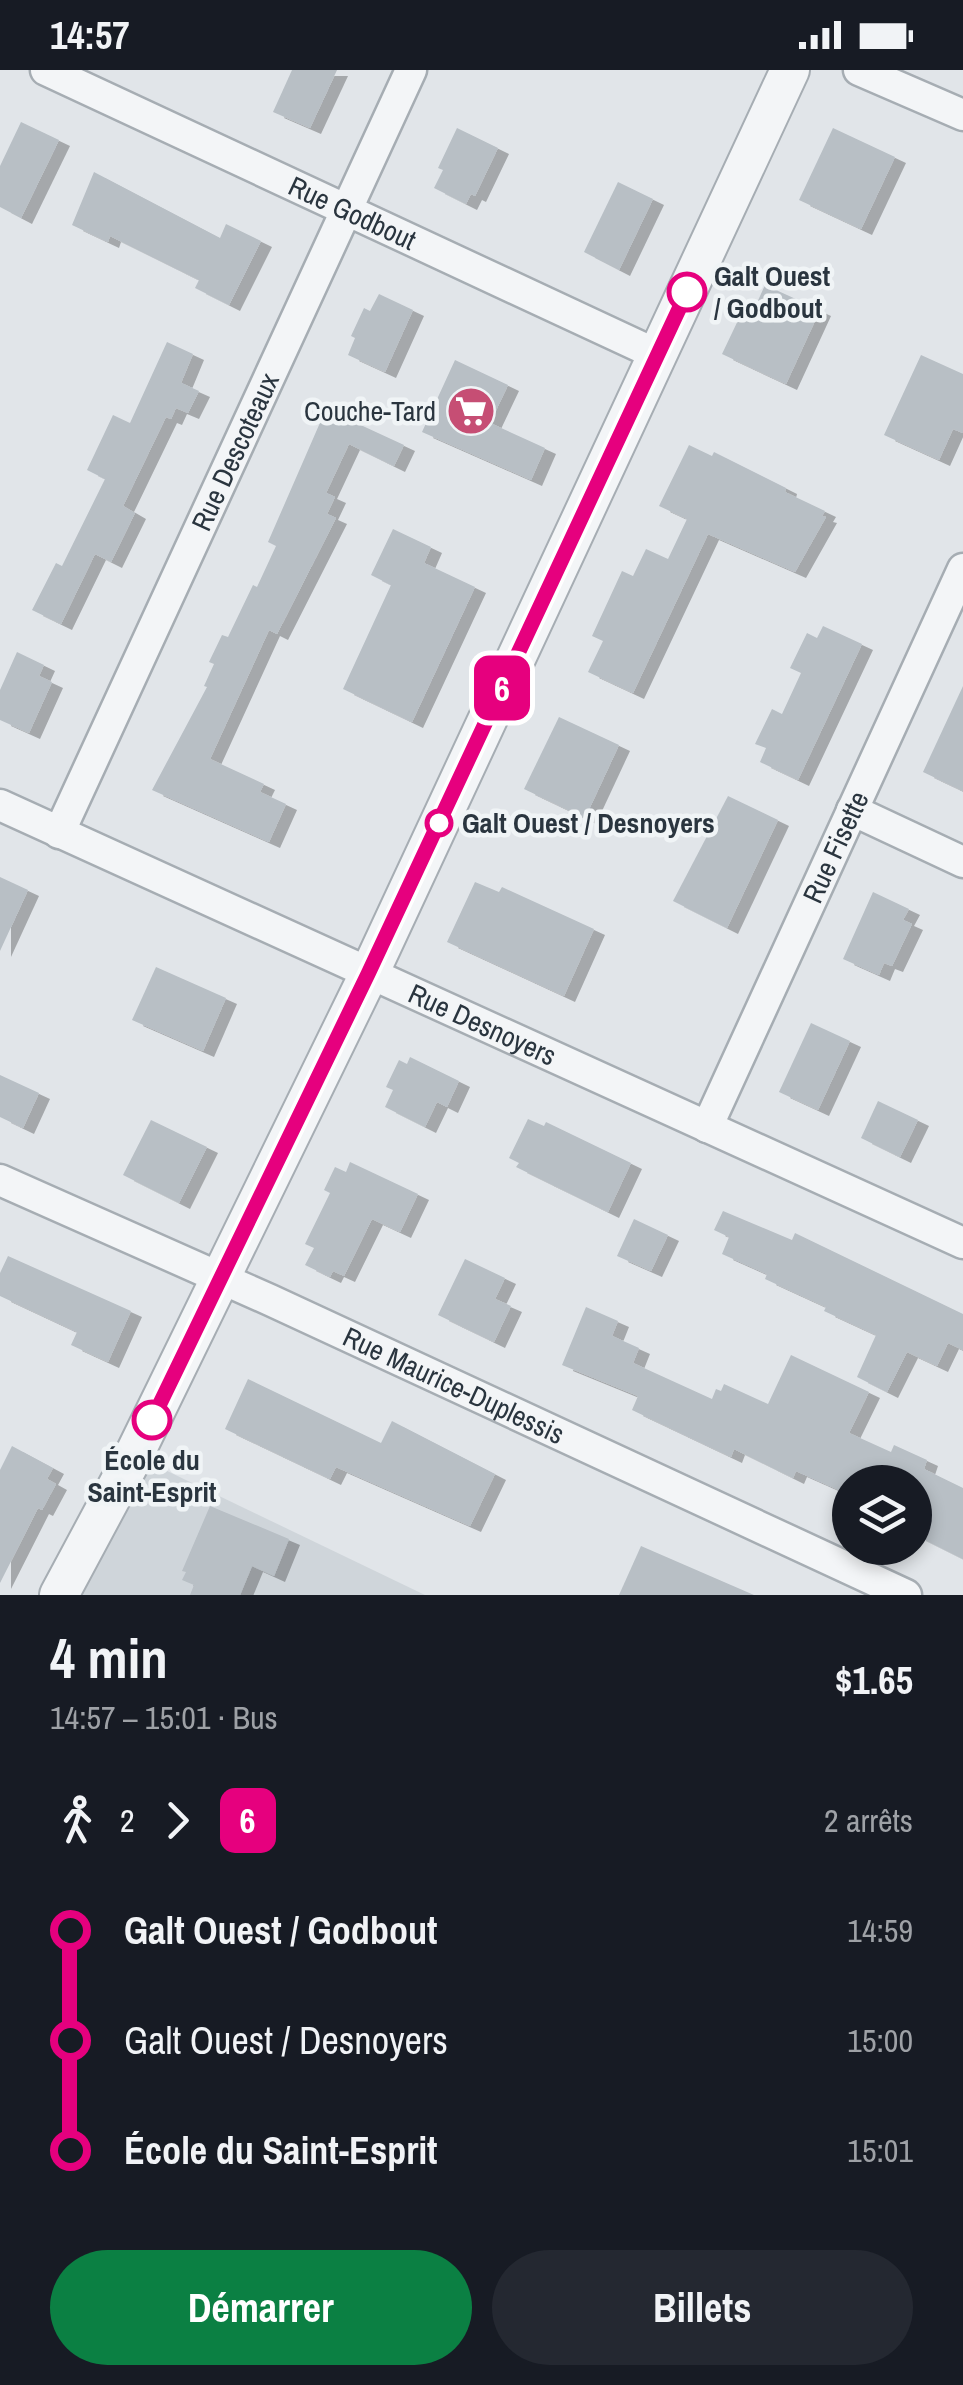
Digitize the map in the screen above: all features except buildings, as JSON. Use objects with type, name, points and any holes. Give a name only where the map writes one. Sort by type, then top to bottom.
[{"type":"street","name":"Rue Godbout","points":[[46,70],[658,354]]},
{"type":"street","name":"Rue Descoteaux","points":[[59,832],[411,70]]},
{"type":"street","points":[[60,1595],[222,1278],[368,974],[790,70]]},
{"type":"street","points":[[859,70],[963,115]]},
{"type":"street","name":"Rue Fisette","points":[[707,1127],[963,569]]},
{"type":"street","name":"Rue Desnoyers","points":[[0,805],[963,1243]]},
{"type":"street","points":[[852,810],[963,862]]},
{"type":"street","name":"Rue Maurice-Duplessis","points":[[0,1180],[222,1278],[906,1595]]},
{"type":"shaded area","name":"École du Saint-Esprit","points":[[134,1455],[425,1595],[59,1595]]},
{"type":"bus line","name":"6","points":[[152,1420],[368,974],[687,292]]},
{"type":"place","name":"Galt Ouest / Godbout","points":[[687,292]]},
{"type":"place","name":"Couche-Tard","points":[[471,411]]},
{"type":"place","name":"Galt Ouest / Desnoyers","points":[[439,823]]},
{"type":"place","name":"École du Saint-Esprit","points":[[152,1420]]}]
